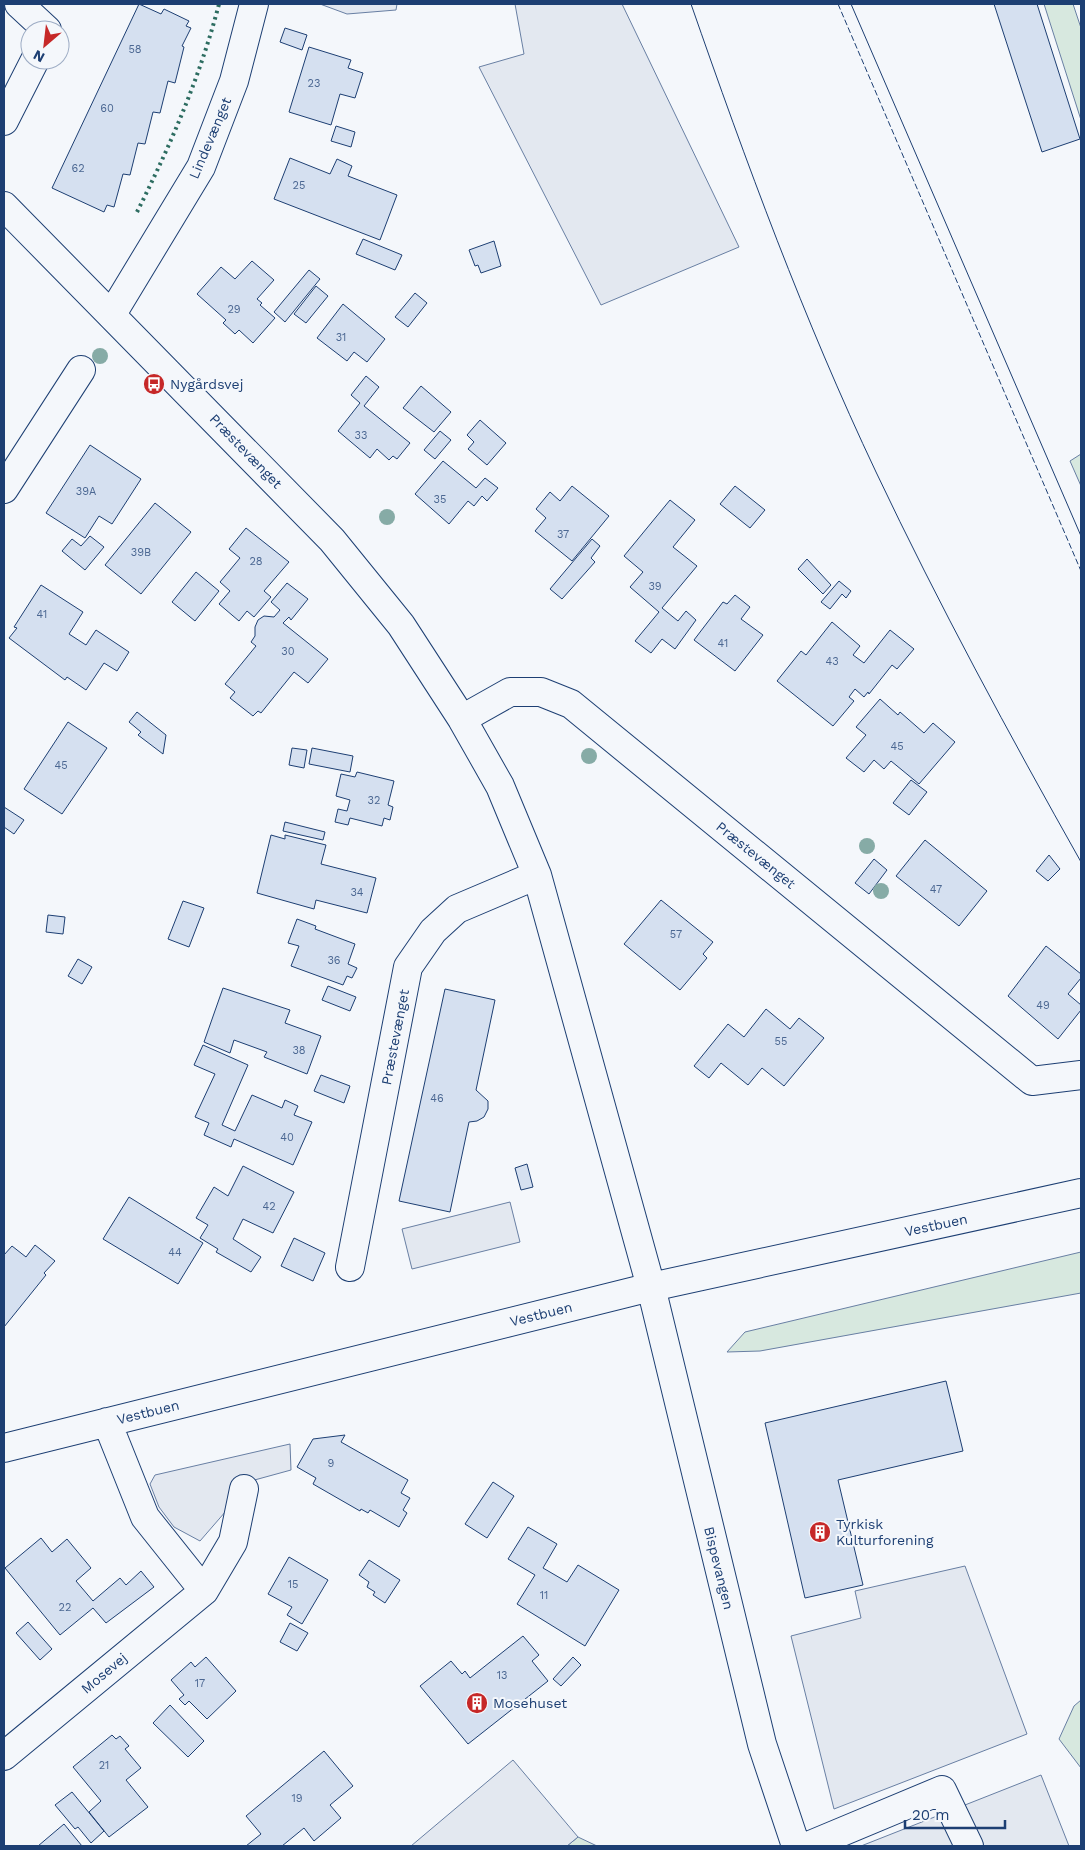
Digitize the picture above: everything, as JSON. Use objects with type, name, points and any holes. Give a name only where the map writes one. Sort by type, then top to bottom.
[{"type":"street","points":[[20,4],[37,20]]},
{"type":"street","name":"Lindevænget","points":[[112,314],[201,167],[234,81],[254,4]]},
{"type":"street","points":[[4,121],[30,70]]},
{"type":"street","name":"Præstevænget","points":[[4,206],[332,540],[401,625],[462,719],[500,786],[537,875],[651,1287]]},
{"type":"street","points":[[4,489],[82,370]]},
{"type":"street","name":"Præstevænget","points":[[462,719],[510,692],[540,692],[572,704],[1032,1081],[1081,1075]]},
{"type":"street","name":"Præstevænget","points":[[350,1267],[408,968],[433,931],[457,909],[537,875]]},
{"type":"street","name":"Vestbuen","points":[[4,1448],[651,1287],[1081,1193]]},
{"type":"street","name":"Bispevangen","points":[[651,1287],[762,1744],[796,1846]]},
{"type":"street","points":[[107,1422],[146,1517],[204,1591]]},
{"type":"street","name":"Mosevej","points":[[8,1747],[204,1591],[233,1542],[244,1489]]},
{"type":"street","points":[[808,1846],[942,1790],[969,1846]]},
{"type":"shaded area","points":[[320,4],[397,4],[396,10],[347,14]]},
{"type":"shaded area","points":[[515,4],[622,4],[739,247],[601,305],[479,67],[524,54]]},
{"type":"shaded area","points":[[1044,4],[1073,4],[1081,28],[1081,120]]},
{"type":"shaded area","points":[[1081,454],[1081,486],[1070,461]]},
{"type":"shaded area","points":[[510,1202],[520,1242],[412,1269],[402,1229]]},
{"type":"shaded area","points":[[1081,1252],[1081,1293],[760,1351],[727,1352],[745,1332]]},
{"type":"shaded area","points":[[290,1444],[291,1470],[240,1484],[226,1511],[200,1541],[174,1527],[159,1507],[150,1484],[155,1475]]},
{"type":"shaded area","points":[[965,1566],[1027,1734],[834,1809],[791,1636],[861,1618],[855,1591]]},
{"type":"shaded area","points":[[1081,1700],[1081,1768],[1059,1739],[1074,1706]]},
{"type":"shaded area","points":[[513,1760],[578,1837],[567,1846],[411,1846]]},
{"type":"shaded area","points":[[1041,1775],[1069,1846],[861,1846]]},
{"type":"shaded area","points":[[578,1837],[597,1846],[567,1846]]},
{"type":"building","points":[[139,4],[161,14],[164,9],[189,21],[186,26],[191,28],[182,46],[184,47],[175,83],[168,81],[160,113],[153,112],[145,144],[138,143],[130,175],[123,174],[114,207],[107,205],[104,212],[52,188]]},
{"type":"building","points":[[994,4],[1037,4],[1080,139],[1042,152]]},
{"type":"building","points":[[285,28],[307,35],[302,50],[280,42]]},
{"type":"building","points":[[309,47],[351,60],[348,68],[363,73],[355,98],[340,94],[331,125],[289,112]]},
{"type":"building","points":[[336,126],[355,132],[351,147],[331,141]]},
{"type":"building","points":[[290,158],[330,174],[337,159],[352,166],[348,176],[397,195],[380,240],[274,199]]},
{"type":"building","points":[[363,239],[402,255],[395,270],[356,254]]},
{"type":"building","points":[[494,241],[501,266],[481,273],[478,265],[475,266],[469,250]]},
{"type":"building","points":[[252,261],[274,280],[257,299],[262,303],[260,305],[275,318],[253,343],[239,330],[235,334],[223,323],[226,320],[197,294],[221,267],[235,279]]},
{"type":"building","points":[[309,270],[320,279],[285,322],[274,312]]},
{"type":"building","points":[[316,286],[328,296],[306,323],[294,314]]},
{"type":"building","points":[[415,293],[427,303],[408,327],[395,317]]},
{"type":"building","points":[[343,304],[385,339],[367,362],[354,352],[347,361],[317,338]]},
{"type":"building","points":[[366,376],[379,387],[364,406],[410,443],[397,459],[393,456],[389,460],[377,449],[370,458],[338,431],[360,403],[351,395]]},
{"type":"building","points":[[421,386],[451,412],[434,432],[403,408]]},
{"type":"building","points":[[480,420],[506,443],[487,465],[468,449],[474,442],[467,435]]},
{"type":"building","points":[[440,431],[451,440],[435,459],[424,450]]},
{"type":"building","points":[[90,445],[141,479],[112,524],[99,516],[85,538],[46,513]]},
{"type":"building","points":[[443,461],[476,488],[485,478],[498,488],[487,501],[482,496],[474,506],[468,501],[449,524],[415,494]]},
{"type":"building","points":[[572,486],[609,516],[572,561],[535,531],[546,518],[536,509],[550,492],[560,501]]},
{"type":"building","points":[[735,486],[765,510],[750,528],[720,504]]},
{"type":"building","points":[[670,500],[695,520],[673,547],[697,566],[662,608],[678,621],[686,611],[696,620],[675,649],[662,639],[651,653],[635,641],[659,612],[630,587],[643,572],[624,556]]},
{"type":"building","points":[[155,503],[191,532],[141,594],[105,565]]},
{"type":"building","points":[[246,528],[289,562],[264,591],[271,597],[254,617],[247,611],[239,621],[219,604],[230,591],[220,582],[240,558],[229,549]]},
{"type":"building","points":[[90,536],[104,547],[85,570],[62,551],[72,539],[81,546]]},
{"type":"building","points":[[592,539],[600,546],[591,558],[595,562],[562,599],[550,589]]},
{"type":"building","points":[[807,559],[831,585],[823,594],[798,569]]},
{"type":"building","points":[[196,572],[219,591],[195,621],[172,602]]},
{"type":"building","points":[[839,581],[851,591],[846,598],[842,594],[830,609],[821,602]]},
{"type":"building","points":[[287,583],[308,599],[291,620],[289,617],[283,623],[328,659],[308,683],[294,672],[261,713],[258,711],[253,716],[230,698],[235,692],[225,684],[256,646],[251,642],[255,636],[255,627],[258,620],[264,616],[274,617],[280,610],[271,602]]},
{"type":"building","points":[[41,585],[83,612],[69,634],[86,645],[96,630],[129,652],[117,671],[104,663],[86,690],[67,677],[65,680],[9,638],[17,628],[14,627]]},
{"type":"building","points":[[735,595],[750,607],[741,619],[763,635],[735,671],[694,640],[723,602],[727,604]]},
{"type":"building","points":[[832,622],[860,646],[853,655],[864,663],[890,630],[914,649],[897,669],[892,665],[869,694],[868,692],[864,697],[855,689],[849,697],[854,701],[833,726],[777,681],[801,651],[806,655]]},
{"type":"building","points":[[880,699],[898,715],[900,712],[924,733],[933,723],[955,742],[919,784],[891,761],[884,769],[874,760],[864,772],[846,758],[866,735],[856,727]]},
{"type":"building","points":[[137,712],[166,735],[163,754],[138,735],[141,732],[129,722]]},
{"type":"building","points":[[68,722],[107,748],[62,814],[24,789]]},
{"type":"building","points":[[292,748],[307,750],[304,768],[289,765]]},
{"type":"building","points":[[312,748],[353,756],[350,772],[309,764]]},
{"type":"building","points":[[357,772],[394,781],[388,805],[393,807],[390,820],[384,818],[382,826],[350,818],[348,825],[335,822],[338,809],[347,811],[350,800],[336,796],[341,774],[355,777]]},
{"type":"building","points":[[911,780],[927,792],[909,815],[893,803]]},
{"type":"building","points":[[4,807],[24,820],[14,834],[4,827]]},
{"type":"building","points":[[285,822],[325,832],[323,840],[283,831]]},
{"type":"building","points":[[271,835],[285,839],[285,835],[326,845],[321,864],[376,878],[367,913],[316,900],[314,909],[257,893]]},
{"type":"building","points":[[925,840],[987,891],[959,926],[896,876]]},
{"type":"building","points":[[1049,855],[1060,869],[1048,881],[1036,871]]},
{"type":"building","points":[[874,859],[887,870],[869,894],[855,883]]},
{"type":"building","points":[[661,900],[713,942],[703,954],[707,958],[680,990],[624,944]]},
{"type":"building","points":[[183,901],[204,908],[189,947],[168,939]]},
{"type":"building","points":[[48,915],[65,917],[63,934],[46,932]]},
{"type":"building","points":[[297,919],[316,926],[315,929],[355,944],[348,964],[357,968],[352,978],[347,976],[343,985],[291,966],[299,946],[288,943]]},
{"type":"building","points":[[1046,946],[1081,974],[1081,978],[1068,994],[1081,1005],[1081,1010],[1058,1039],[1008,996]]},
{"type":"building","points":[[78,959],[92,967],[82,984],[68,976]]},
{"type":"building","points":[[328,986],[356,997],[350,1011],[322,1000]]},
{"type":"building","points":[[223,988],[290,1010],[285,1023],[321,1036],[307,1074],[264,1057],[267,1052],[234,1040],[230,1053],[204,1042]]},
{"type":"building","points":[[445,989],[495,1000],[476,1090],[488,1101],[488,1109],[484,1117],[477,1121],[469,1122],[450,1212],[399,1201]]},
{"type":"building","points":[[766,1009],[790,1029],[799,1018],[824,1038],[784,1086],[762,1068],[748,1085],[721,1063],[709,1078],[694,1066],[728,1024],[744,1037]]},
{"type":"building","points":[[203,1045],[248,1065],[222,1125],[235,1131],[252,1095],[282,1108],[285,1100],[298,1106],[294,1115],[312,1122],[293,1165],[234,1139],[231,1147],[204,1135],[209,1123],[195,1117],[215,1074],[194,1065]]},
{"type":"building","points":[[321,1075],[350,1086],[344,1103],[314,1091]]},
{"type":"building","points":[[527,1164],[533,1187],[521,1190],[515,1168]]},
{"type":"building","points":[[243,1166],[294,1192],[273,1233],[243,1219],[233,1239],[261,1257],[251,1272],[216,1252],[218,1249],[200,1238],[208,1225],[196,1218],[214,1187],[228,1196]]},
{"type":"building","points":[[129,1197],[203,1243],[178,1284],[103,1239]]},
{"type":"building","points":[[294,1238],[325,1253],[313,1281],[281,1266]]},
{"type":"building","points":[[35,1245],[55,1261],[4,1327],[4,1255],[12,1246],[26,1257]]},
{"type":"building","name":"Tyrkisk Kulturforening","points":[[946,1381],[963,1451],[838,1480],[863,1585],[805,1598],[765,1423]]},
{"type":"building","points":[[345,1435],[341,1442],[408,1480],[401,1493],[410,1498],[403,1510],[407,1513],[399,1527],[370,1510],[368,1513],[361,1509],[360,1511],[313,1484],[316,1478],[297,1467],[313,1439]]},
{"type":"building","points":[[493,1482],[514,1496],[487,1538],[465,1524]]},
{"type":"building","points":[[528,1527],[557,1544],[543,1568],[567,1582],[578,1565],[619,1590],[585,1646],[517,1604],[535,1575],[508,1559]]},
{"type":"building","points":[[41,1538],[52,1552],[67,1539],[91,1568],[76,1581],[93,1601],[120,1578],[126,1585],[141,1571],[154,1587],[106,1623],[93,1608],[60,1635],[5,1568]]},
{"type":"building","points":[[289,1557],[328,1580],[302,1624],[287,1615],[292,1607],[268,1594]]},
{"type":"building","points":[[369,1560],[400,1580],[385,1603],[373,1595],[375,1592],[367,1587],[369,1582],[359,1575]]},
{"type":"building","points":[[28,1622],[52,1649],[40,1660],[16,1633]]},
{"type":"building","points":[[290,1623],[308,1633],[297,1651],[280,1642]]},
{"type":"building","name":"Mosehuset","points":[[523,1636],[539,1655],[532,1661],[548,1681],[468,1744],[420,1686],[451,1661],[462,1674],[465,1671],[470,1678]]},
{"type":"building","points":[[206,1657],[236,1691],[207,1719],[189,1701],[185,1705],[179,1699],[184,1695],[171,1680],[191,1662],[195,1667]]},
{"type":"building","points":[[573,1657],[581,1665],[561,1686],[553,1679]]},
{"type":"building","points":[[170,1705],[204,1741],[188,1757],[153,1723]]},
{"type":"building","points":[[112,1735],[116,1739],[120,1736],[129,1746],[125,1749],[141,1768],[126,1780],[148,1807],[109,1837],[89,1812],[101,1801],[73,1767]]},
{"type":"building","points":[[324,1751],[353,1786],[330,1805],[341,1818],[314,1841],[304,1828],[282,1846],[246,1846],[261,1834],[246,1816]]},
{"type":"building","points":[[72,1792],[104,1831],[91,1843],[78,1827],[75,1829],[55,1805]]},
{"type":"building","points":[[64,1824],[82,1846],[38,1846]]},
{"type":"tram line","points":[[691,4],[777,240],[824,357],[850,415],[900,522],[950,620],[1081,862]]},
{"type":"tram line","points":[[851,4],[1081,536]]},
{"type":"hedge","points":[[137,212],[184,110],[203,58],[219,4]]},
{"type":"fence","points":[[838,4],[1081,571]]},
{"type":"place","name":"Nygårdsvej","points":[[154,384]]},
{"type":"place","name":"Tyrkisk Kulturforening","points":[[820,1532]]},
{"type":"place","name":"Mosehuset","points":[[477,1703]]}]
